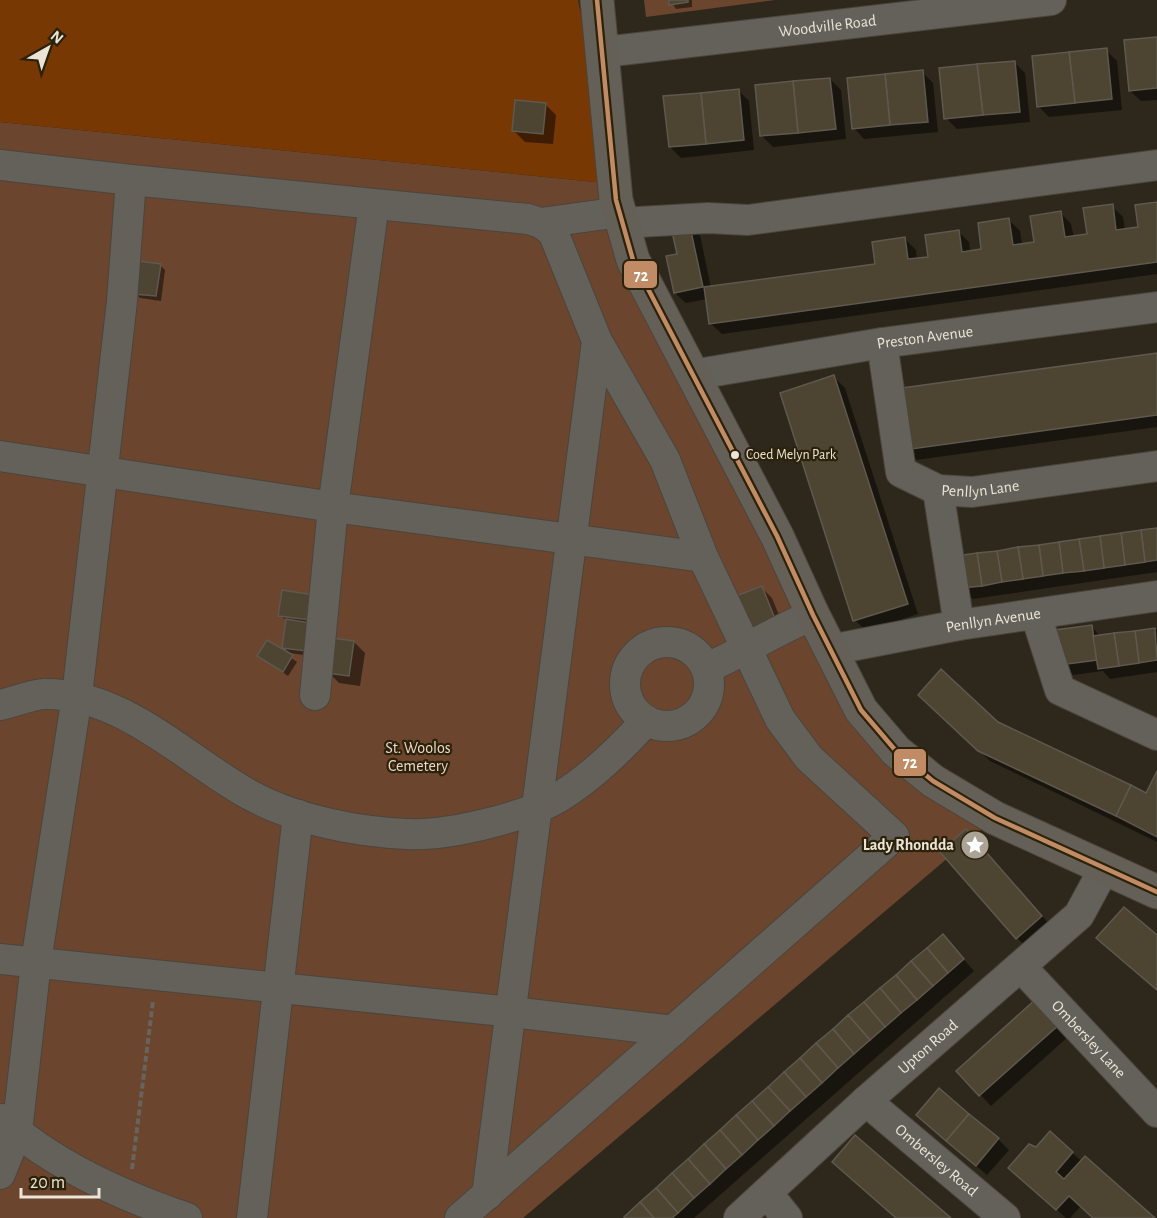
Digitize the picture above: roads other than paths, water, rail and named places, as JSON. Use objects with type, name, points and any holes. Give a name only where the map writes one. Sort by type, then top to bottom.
[{"type":"main road","points":[[597,0],[604,52],[616,200],[633,260],[777,536],[813,615],[861,710],[896,751],[933,781],[995,818],[1157,892]]},
{"type":"street","name":"Woodville Road","points":[[604,52],[1051,0]]},
{"type":"street","points":[[0,165],[528,219],[542,223],[620,217],[748,220],[1157,165]]},
{"type":"street","points":[[0,1174],[36,962],[77,696],[122,301],[131,180]]},
{"type":"street","points":[[315,695],[333,507],[374,204]]},
{"type":"street","points":[[460,1218],[894,836],[809,758],[780,719],[703,557],[665,460],[597,340],[553,232],[542,223]]},
{"type":"street","name":"Preston Avenue","points":[[692,375],[882,343],[1157,307]]},
{"type":"street","points":[[486,1194],[512,1012],[597,340]]},
{"type":"street","name":"Penllyn Lane","points":[[882,343],[901,472],[938,490],[972,492],[1157,466]]},
{"type":"street","points":[[0,456],[333,507],[703,557]]},
{"type":"street","points":[[938,490],[959,625]]},
{"type":"street","name":"Penllyn Avenue","points":[[830,650],[959,625],[1157,596]]},
{"type":"street","points":[[707,668],[813,615]]},
{"type":"street","points":[[1036,615],[1060,690],[1157,735]]},
{"type":"street","points":[[658,642],[673,642],[687,646],[699,656],[707,668],[710,680],[708,695],[702,708],[692,719],[675,726],[660,726],[646,721],[629,703],[625,688],[626,674],[632,660],[642,650],[658,642]]},
{"type":"street","points":[[0,705],[42,694],[77,696],[124,715],[251,795],[298,815],[355,828],[410,834],[467,827],[536,809],[590,777],[646,721]]},
{"type":"street","points":[[252,1218],[298,815]]},
{"type":"street","name":"Upton Road","points":[[740,1218],[866,1101],[1079,915],[1105,867]]},
{"type":"street","points":[[0,958],[673,1031]]},
{"type":"street","name":"Ombersley Lane","points":[[1020,967],[1157,1112]]},
{"type":"street","name":"Ombersley Road","points":[[866,1101],[1005,1218]]},
{"type":"street","points":[[8,1125],[55,1159],[141,1205],[186,1218]]},
{"type":"street","points":[[767,1193],[787,1218]]},
{"type":"place","name":"Coed Melyn Park","points":[[735,455]]},
{"type":"place","name":"Lady Rhondda","points":[[975,845]]},
{"type":"park label","name":"St. Woolos Cemetery","points":[[418,757]]}]
